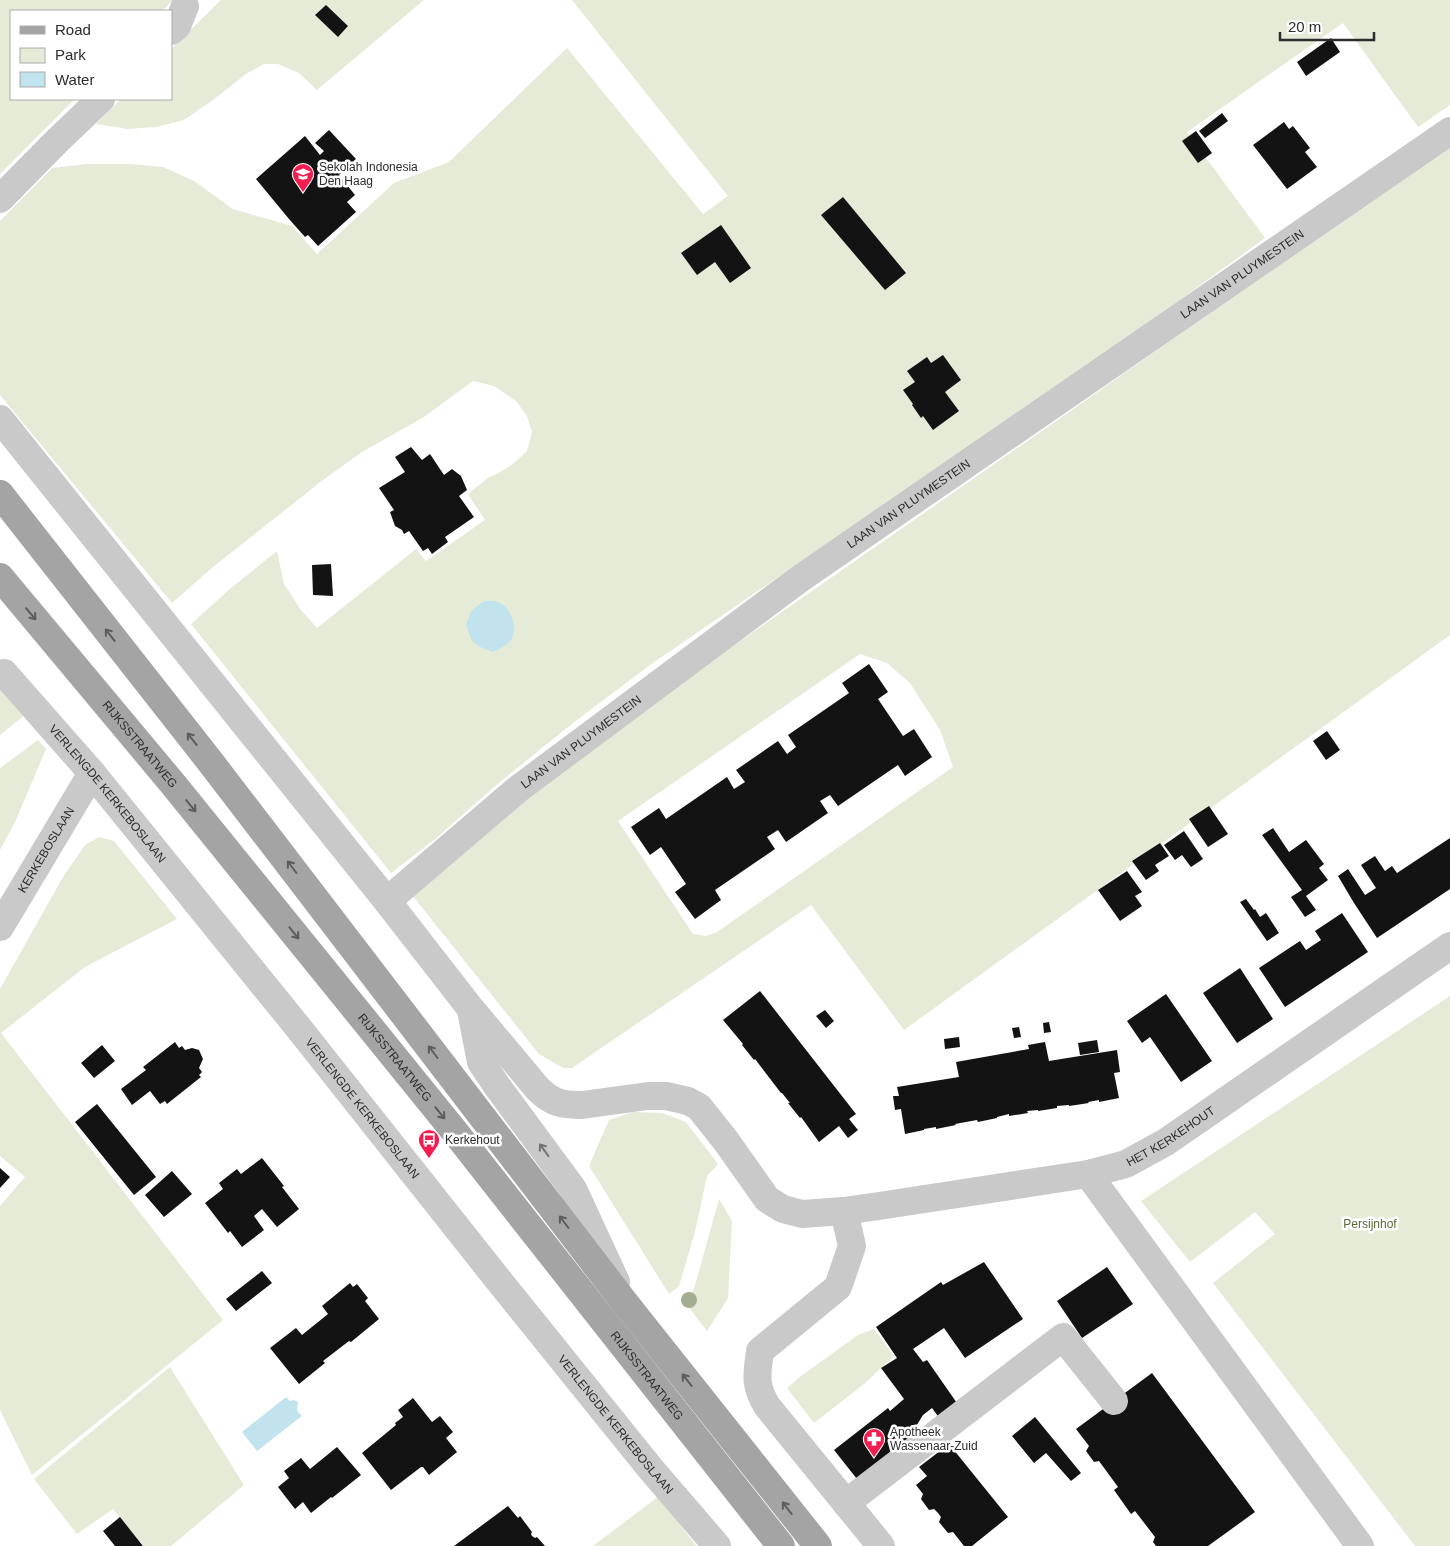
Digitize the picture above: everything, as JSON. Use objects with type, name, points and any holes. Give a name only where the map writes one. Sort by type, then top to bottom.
[{"type":"main road","points":[[0,494],[218,772],[625,1303],[818,1546]]},
{"type":"main road","name":"RIJKSSTRAATWEG","points":[[0,577],[167,777],[455,1132],[781,1546]]},
{"type":"street","points":[[172,30],[177,26],[185,6]]},
{"type":"street","points":[[0,199],[99,100]]},
{"type":"street","name":"LAAN VAN PLUYMESTEIN","points":[[387,901],[518,789],[801,578],[1450,131]]},
{"type":"street","points":[[0,419],[387,901],[471,1009],[546,1097],[557,1103],[571,1105],[648,1096],[666,1096],[688,1101],[699,1107],[726,1141],[767,1199],[784,1209],[802,1214],[844,1211],[852,1246],[838,1287],[760,1351],[758,1386],[760,1396],[767,1406],[881,1546]]},
{"type":"street","name":"VERLENGDE KERKEBOSLAAN","points":[[4,673],[92,773],[638,1453],[717,1546]]},
{"type":"street","name":"KERKEBOSLAAN","points":[[0,927],[92,773]]},
{"type":"street","name":"HET KERKEHOUT","points":[[844,1211],[1088,1174],[1126,1164],[1166,1142],[1450,946]]},
{"type":"street","points":[[471,1009],[481,1062],[573,1189],[625,1303]]},
{"type":"street","points":[[1088,1174],[1360,1546]]},
{"type":"street","points":[[846,1503],[1064,1337],[1114,1401]]},
{"type":"green space","points":[[0,0],[173,0],[163,10],[10,10],[10,100],[74,100],[0,174]]},
{"type":"green space","points":[[221,0],[424,0],[317,90],[299,73],[278,64],[264,64],[246,74],[184,120],[156,127],[127,129],[96,124],[120,100],[172,100],[172,48]]},
{"type":"green space","points":[[572,0],[1450,0],[1450,105],[1418,127],[1343,23],[1187,132],[1265,238],[1144,326],[650,665],[573,723],[501,781],[434,840],[391,873],[191,624],[231,588],[277,551],[284,584],[301,610],[317,628],[416,549],[426,561],[485,520],[468,494],[489,477],[513,464],[527,451],[532,432],[527,416],[516,401],[494,386],[473,381],[424,417],[362,452],[323,480],[213,567],[172,603],[0,395],[0,221],[52,168],[87,164],[130,164],[163,167],[194,181],[233,209],[292,226],[317,254],[394,183],[449,162],[567,48],[703,214],[728,196]]},
{"type":"green space","points":[[1450,143],[1450,635],[904,1030],[811,905],[572,1068],[563,1068],[539,1054],[412,895],[534,792],[723,653],[1082,403]],"holes":[[[860,654],[887,663],[910,683],[940,730],[953,767],[717,932],[706,936],[693,934],[618,821]]]},
{"type":"green space","points":[[0,683],[26,714],[0,735]]},
{"type":"green space","points":[[38,740],[46,749],[15,822],[0,850],[0,768]]},
{"type":"green space","points":[[99,837],[114,841],[177,919],[85,967],[1,1033],[223,1320],[32,1475],[0,1410],[0,1206],[25,1177],[0,1156],[0,989],[63,877],[85,845]]},
{"type":"green space","name":"Persijnhof","points":[[1450,996],[1450,1546],[1415,1546],[1213,1283],[1275,1234],[1255,1212],[1190,1262],[1141,1201]]},
{"type":"green space","points":[[633,1112],[662,1113],[686,1122],[718,1164],[707,1176],[695,1232],[679,1286],[669,1294],[589,1166],[609,1120]]},
{"type":"green space","points":[[719,1199],[732,1221],[728,1298],[707,1331],[684,1301],[694,1289]]},
{"type":"green space","points":[[874,1329],[894,1356],[864,1384],[814,1423],[787,1388],[858,1335]]},
{"type":"green space","points":[[170,1367],[244,1485],[171,1546],[144,1546],[113,1509],[77,1534],[34,1479]]},
{"type":"green space","points":[[659,1496],[696,1546],[593,1546]]},
{"type":"water","points":[[484,601],[496,601],[504,605],[510,613],[514,628],[509,643],[493,652],[478,646],[471,639],[466,625],[471,611]]},
{"type":"water","points":[[286,1397],[290,1401],[298,1402],[297,1411],[302,1416],[257,1451],[242,1432]]},
{"type":"building","points":[[326,5],[348,26],[338,37],[315,15]]},
{"type":"building","points":[[1331,38],[1340,52],[1306,76],[1297,62]]},
{"type":"building","points":[[1222,113],[1228,121],[1205,138],[1199,131]]},
{"type":"building","points":[[1284,122],[1289,129],[1293,126],[1310,148],[1305,152],[1317,167],[1287,189],[1253,145]]},
{"type":"building","points":[[329,130],[356,159],[339,175],[355,195],[347,202],[356,212],[318,246],[308,235],[305,237],[256,179],[305,136],[320,155],[324,151],[315,143]]},
{"type":"building","points":[[1196,131],[1212,153],[1198,163],[1182,141]]},
{"type":"building","points":[[843,197],[906,273],[885,290],[821,215]]},
{"type":"building","points":[[721,225],[751,268],[730,283],[715,262],[697,275],[681,253]]},
{"type":"building","points":[[943,355],[961,380],[945,392],[959,411],[933,430],[923,416],[921,418],[903,390],[915,382],[907,371],[927,357],[931,363]]},
{"type":"building","points":[[411,447],[422,460],[430,454],[444,475],[452,469],[461,476],[467,490],[459,496],[474,517],[445,537],[448,542],[432,554],[428,548],[423,551],[409,531],[404,534],[402,530],[395,526],[390,512],[394,510],[379,488],[405,472],[395,457]]},
{"type":"building","points":[[331,564],[333,596],[313,595],[312,565]]},
{"type":"building","points":[[869,664],[888,692],[878,699],[903,736],[914,729],[932,757],[905,776],[898,765],[838,806],[830,795],[820,801],[828,813],[786,842],[778,830],[767,837],[775,849],[715,890],[721,900],[695,919],[675,892],[686,884],[661,847],[650,855],[631,827],[659,808],[666,819],[727,777],[734,789],[745,782],[736,770],[778,741],[787,754],[796,747],[788,735],[849,693],[842,683]]},
{"type":"building","points":[[1327,731],[1340,750],[1326,760],[1313,741]]},
{"type":"building","points":[[1209,806],[1228,834],[1208,847],[1189,819]]},
{"type":"building","points":[[1273,828],[1289,852],[1306,840],[1324,864],[1319,868],[1328,880],[1306,896],[1316,910],[1305,917],[1291,897],[1302,890],[1262,835]]},
{"type":"building","points":[[1184,831],[1203,859],[1191,867],[1182,855],[1175,860],[1164,845]]},
{"type":"building","points":[[1450,838],[1450,889],[1377,938],[1338,876],[1348,869],[1365,895],[1376,888],[1361,865],[1375,856],[1385,871],[1392,866],[1397,873]]},
{"type":"building","points":[[1160,843],[1169,856],[1155,865],[1159,871],[1146,880],[1132,861]]},
{"type":"building","points":[[1127,871],[1142,892],[1135,896],[1142,906],[1120,921],[1098,890]]},
{"type":"building","points":[[1246,899],[1260,917],[1266,913],[1279,933],[1267,941],[1240,902]]},
{"type":"building","points":[[1342,913],[1368,952],[1285,1007],[1259,968],[1300,941],[1306,950],[1321,940],[1315,931]]},
{"type":"building","points":[[1240,968],[1273,1019],[1237,1043],[1203,993]]},
{"type":"building","points":[[760,991],[856,1114],[849,1119],[858,1130],[848,1138],[839,1126],[819,1142],[723,1020]]},
{"type":"building","points":[[1166,994],[1212,1061],[1181,1082],[1150,1037],[1142,1043],[1127,1021]]},
{"type":"building","points":[[825,1010],[834,1021],[826,1028],[816,1016]]},
{"type":"building","points":[[1049,1022],[1051,1032],[1044,1033],[1043,1023]]},
{"type":"building","points":[[1019,1027],[1021,1037],[1014,1038],[1012,1028]]},
{"type":"building","points":[[959,1037],[960,1047],[945,1049],[944,1039]]},
{"type":"building","points":[[1097,1040],[1099,1052],[1080,1055],[1078,1043]]},
{"type":"building","points":[[175,1042],[179,1048],[182,1046],[185,1050],[192,1048],[199,1050],[203,1059],[199,1068],[202,1072],[199,1075],[201,1077],[167,1104],[165,1101],[160,1104],[150,1091],[132,1105],[121,1089],[146,1070],[143,1067]]},
{"type":"building","points":[[1045,1042],[1049,1061],[1117,1050],[1120,1072],[1114,1073],[1119,1098],[1069,1106],[1057,1106],[1057,1108],[1027,1111],[1028,1113],[1009,1116],[1009,1114],[978,1122],[977,1120],[905,1134],[901,1109],[895,1110],[893,1096],[899,1096],[897,1087],[959,1077],[956,1062],[1029,1049],[1028,1045]]},
{"type":"building","points":[[102,1045],[115,1061],[94,1078],[81,1063]]},
{"type":"building","points":[[97,1104],[156,1177],[134,1195],[75,1122]]},
{"type":"building","points":[[262,1158],[299,1209],[277,1227],[262,1209],[254,1216],[264,1230],[242,1247],[230,1231],[228,1233],[205,1203],[223,1189],[219,1183],[237,1169],[241,1174]]},
{"type":"building","points":[[0,1168],[10,1177],[0,1188]]},
{"type":"building","points":[[172,1171],[192,1194],[164,1217],[145,1195]]},
{"type":"building","points":[[984,1262],[1023,1319],[965,1358],[944,1328],[913,1349],[923,1362],[927,1360],[959,1406],[940,1419],[932,1408],[923,1415],[909,1435],[910,1437],[857,1479],[834,1450],[888,1408],[890,1411],[904,1399],[881,1368],[897,1358],[876,1327],[941,1282],[943,1285]]},
{"type":"building","points":[[1107,1267],[1133,1304],[1082,1338],[1057,1301]]},
{"type":"building","points":[[262,1271],[272,1283],[236,1311],[226,1299]]},
{"type":"building","points":[[350,1283],[353,1287],[357,1284],[368,1298],[365,1301],[379,1319],[351,1342],[349,1341],[323,1361],[325,1363],[299,1384],[270,1348],[296,1328],[302,1335],[328,1314],[322,1306]]},
{"type":"building","points":[[1152,1373],[1255,1512],[1208,1546],[1156,1546],[1153,1542],[1155,1537],[1135,1511],[1131,1514],[1114,1490],[1118,1487],[1099,1461],[1094,1462],[1086,1451],[1089,1446],[1076,1429]]},
{"type":"building","points":[[413,1398],[432,1422],[440,1416],[453,1432],[446,1438],[457,1452],[429,1475],[421,1467],[391,1490],[362,1453],[396,1425],[395,1423],[403,1417],[398,1410]]},
{"type":"building","points":[[1035,1417],[1081,1473],[1071,1481],[1046,1453],[1034,1463],[1012,1436]]},
{"type":"building","points":[[949,1444],[1008,1517],[972,1546],[964,1546],[953,1532],[948,1533],[939,1522],[941,1517],[938,1513],[934,1509],[929,1510],[921,1499],[923,1494],[916,1485],[927,1476],[919,1467]]},
{"type":"building","points":[[337,1447],[361,1475],[311,1513],[303,1502],[295,1509],[278,1487],[289,1478],[284,1471],[301,1458],[310,1469]]},
{"type":"building","points":[[508,1506],[518,1518],[520,1516],[532,1532],[532,1536],[537,1537],[545,1546],[454,1546]]},
{"type":"building","points":[[120,1517],[143,1546],[115,1546],[103,1531]]},
{"type":"place","name":"Sekolah Indonesia Den Haag","points":[[303,193]]},
{"type":"place","name":"Kerkehout","points":[[429,1159]]},
{"type":"place","name":"Apotheek Wassenaar-Zuid","points":[[874,1458]]}]
